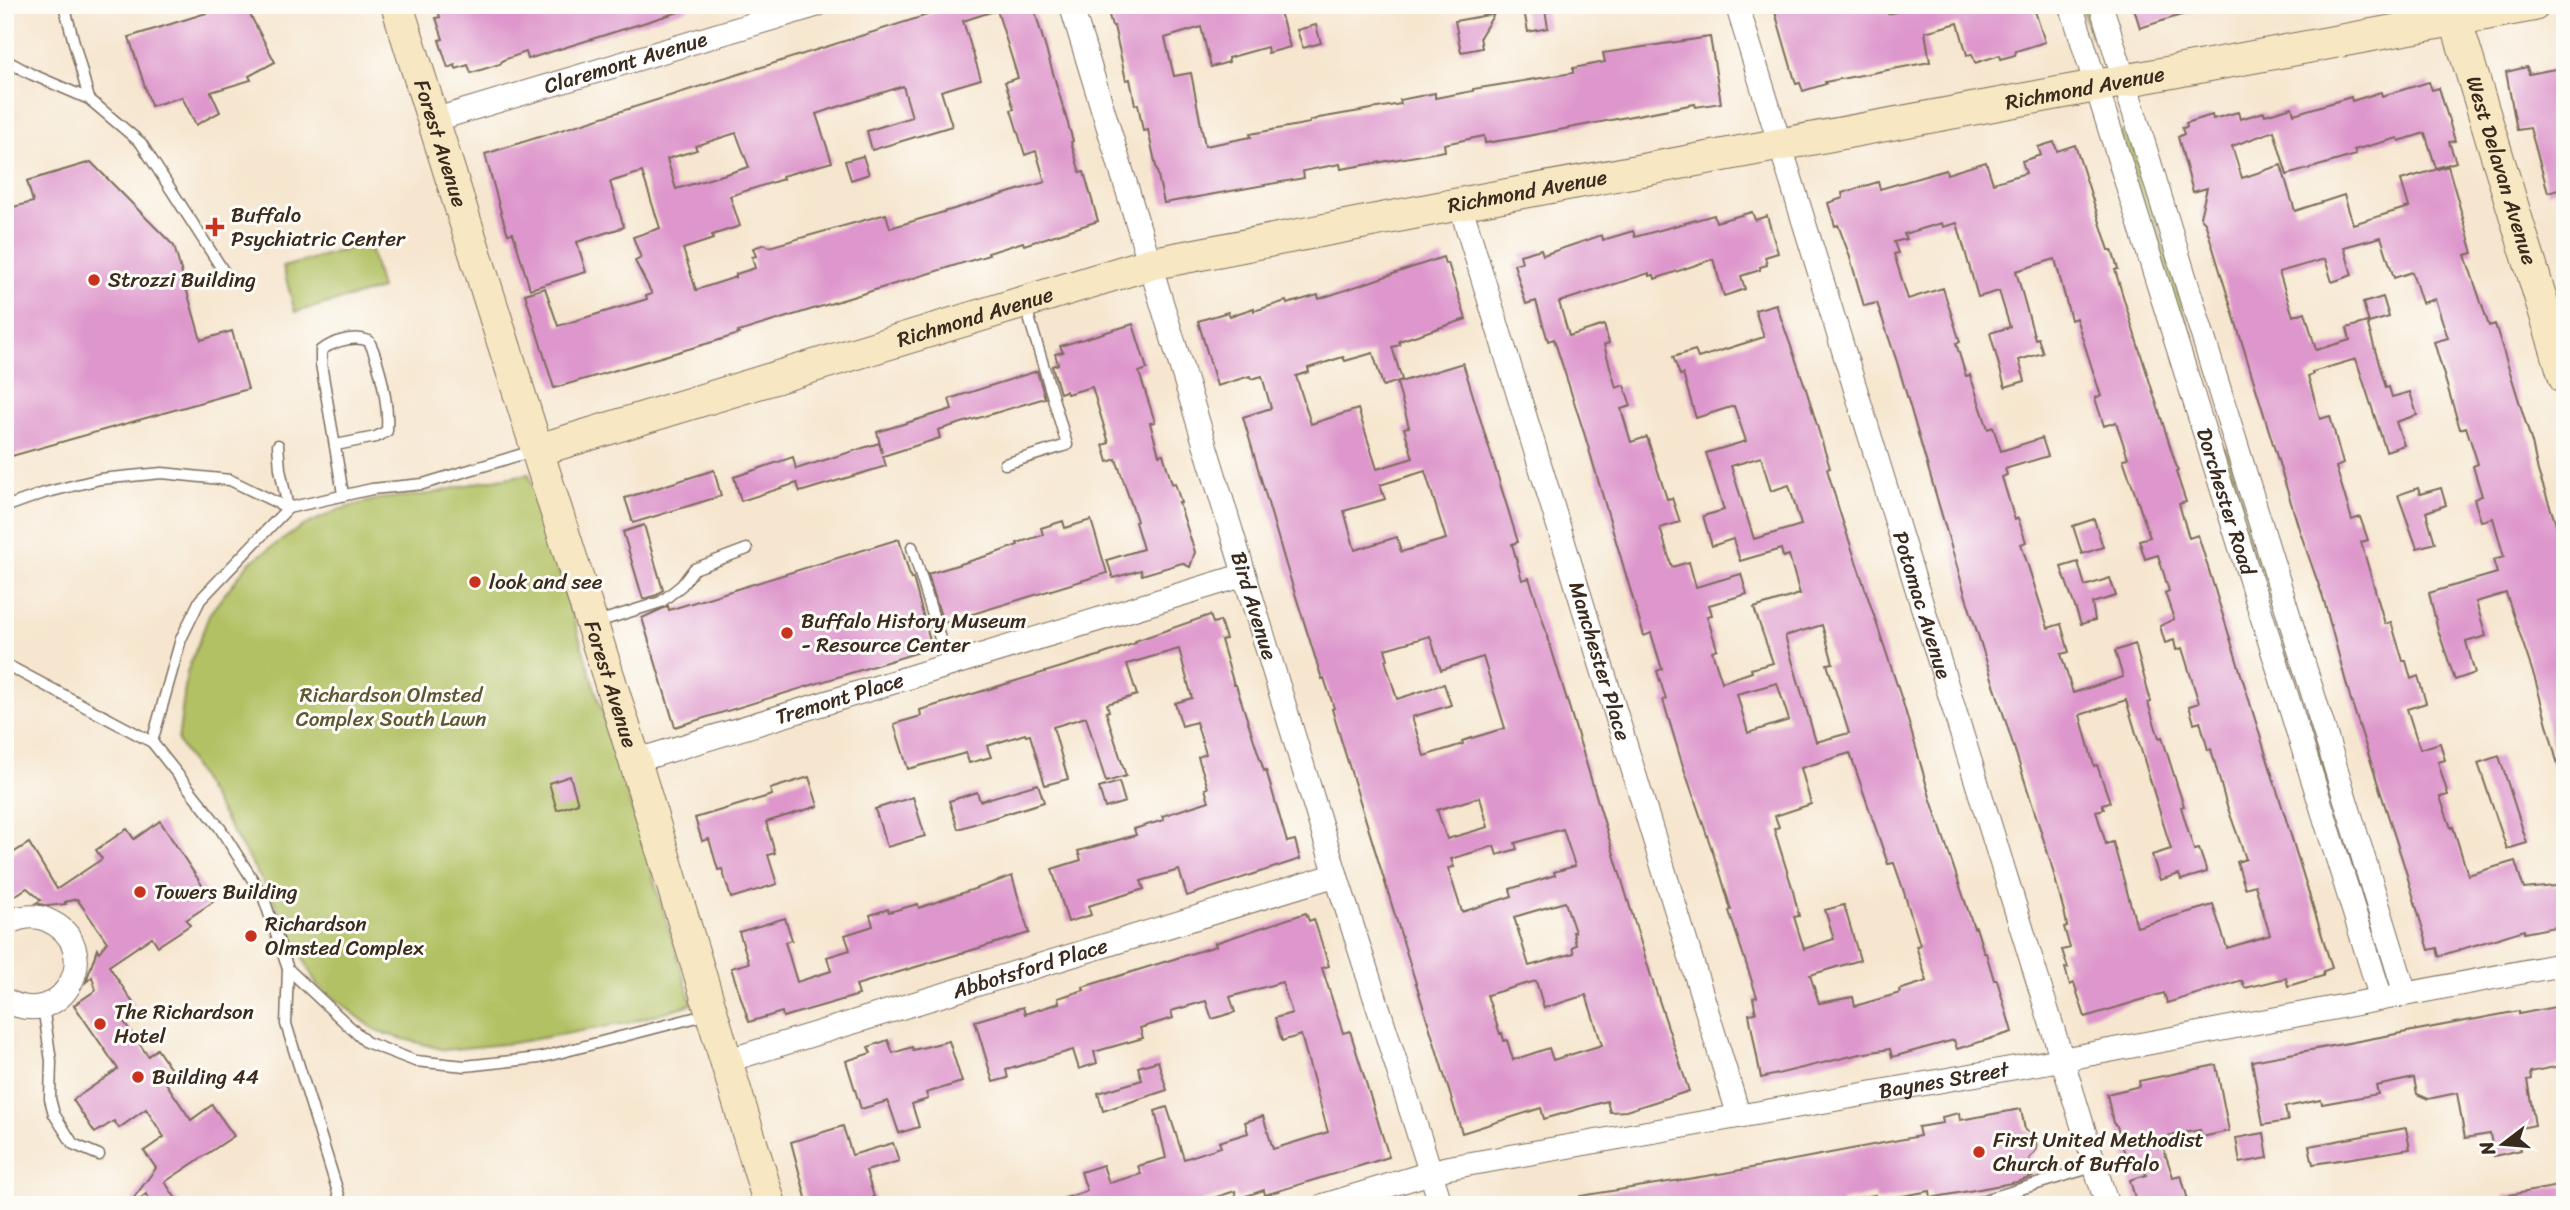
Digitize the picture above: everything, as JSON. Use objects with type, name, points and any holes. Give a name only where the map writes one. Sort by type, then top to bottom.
[{"type":"street","name":"Forest Avenue","points":[[397,5],[635,761],[770,1205]]},
{"type":"street","name":"Claremont Avenue","points":[[433,120],[817,5]]},
{"type":"street","name":"Bird Avenue","points":[[1071,5],[1336,875],[1441,1205]]},
{"type":"street","name":"Potomac Avenue","points":[[1737,5],[2107,1205]]},
{"type":"street","name":"Dorchester Road","points":[[2071,5],[2111,83],[2232,430],[2405,993]]},
{"type":"street","name":"Dorchester Road","points":[[2101,5],[2111,83],[2207,439],[2381,998]]},
{"type":"street","name":"Richmond Avenue","points":[[538,450],[1149,264],[2111,83],[2453,13],[2534,5]]},
{"type":"street","name":"West Delavan Avenue","points":[[2453,13],[2565,378]]},
{"type":"street","name":"Manchester Place","points":[[1460,204],[1739,1116]]},
{"type":"street","points":[[2207,439],[2232,430]]},
{"type":"street","name":"Tremont Place","points":[[635,761],[1244,575]]},
{"type":"street","points":[[2288,698],[2312,690]]},
{"type":"street","name":"Abbotsford Place","points":[[726,1060],[1336,875]]},
{"type":"street","points":[[5,925],[28,917],[44,918],[58,925],[69,937],[75,950],[75,971],[67,991],[56,1001],[29,1008],[5,1000]]},
{"type":"street","name":"Baynes Street","points":[[1325,1205],[1446,1168],[2064,1059],[2565,964]]},
{"type":"lane","points":[[64,5],[89,99]]},
{"type":"lane","points":[[5,60],[89,99],[141,143],[226,275]]},
{"type":"lane","points":[[1005,464],[1067,445],[1024,301]]},
{"type":"lane","points":[[336,445],[376,438],[387,431],[388,418],[375,353],[369,341],[358,337],[331,344],[321,350],[321,364],[343,494]]},
{"type":"lane","points":[[278,445],[279,468],[288,508]]},
{"type":"lane","points":[[152,742],[181,639],[200,600],[288,508],[343,494],[423,484],[538,450]]},
{"type":"lane","points":[[5,507],[44,493],[100,479],[162,473],[230,480],[288,508]]},
{"type":"lane","points":[[912,547],[948,665]]},
{"type":"lane","points":[[592,624],[661,602],[682,585],[694,569],[747,549]]},
{"type":"lane","points":[[5,664],[152,742],[220,828],[262,895],[288,969],[286,1024],[342,1205]]},
{"type":"lane","points":[[288,969],[366,1042],[415,1061],[465,1066],[539,1058],[711,1013]]},
{"type":"lane","points":[[43,1006],[51,1061],[50,1100],[54,1114],[73,1144],[99,1155]]},
{"type":"lane","points":[[1968,1205],[2096,1166]]},
{"type":"green space","points":[[2081,5],[2090,5],[2098,31],[2095,36],[2091,36]]},
{"type":"green space","points":[[2124,131],[2129,134],[2215,413],[2212,418],[2209,418],[2121,133]]},
{"type":"green space","points":[[369,243],[381,289],[295,312],[283,267]]},
{"type":"green space","points":[[2221,447],[2227,450],[2296,677],[2293,681],[2219,449]]},
{"type":"green space","name":"Richardson Olmsted Complex South Lawn","points":[[529,474],[692,1004],[627,1023],[513,1043],[445,1050],[378,1032],[317,985],[273,899],[178,741],[187,672],[210,613],[249,563],[301,527],[338,510],[378,499],[430,494]]},
{"type":"green space","points":[[2302,709],[2308,711],[2384,964],[2382,968]]},
{"type":"building","points":[[232,5],[245,5],[275,62],[249,76],[251,80],[211,92],[220,112],[196,125],[182,97],[151,106],[129,37]]},
{"type":"building","points":[[436,5],[687,5],[688,9],[528,59],[526,52],[471,73],[468,65],[456,69],[455,65],[448,68],[439,40],[443,39],[436,18],[440,17]]},
{"type":"building","points":[[959,5],[1033,5],[1080,173],[1084,172],[1098,221],[1024,245],[1023,242],[988,253],[989,255],[738,332],[739,334],[554,388],[525,294],[545,288],[558,326],[647,299],[646,296],[652,294],[635,261],[641,258],[633,237],[660,228],[642,172],[610,182],[624,227],[577,242],[586,272],[530,289],[513,233],[508,234],[502,216],[485,154]],"holes":[[[997,10],[1018,78],[1005,82],[1014,109],[1011,110],[1025,155],[1036,151],[1045,182],[890,228],[886,214],[769,247],[765,244],[753,248],[756,256],[752,257],[755,268],[696,290],[683,249],[713,239],[712,235],[740,226],[730,196],[783,179],[782,176],[832,162],[816,114],[903,86],[912,117],[867,131],[872,150],[952,126],[941,91],[981,79],[963,21]],[[736,133],[749,167],[676,189],[667,159],[697,150],[695,146]]]},
{"type":"building","points":[[1106,5],[1278,5],[1290,47],[1268,53],[1267,47],[1228,58],[1229,62],[1211,67],[1201,27],[1165,38],[1174,76],[1191,73],[1205,146],[1310,123],[1319,118],[1401,104],[1400,100],[1435,93],[1435,98],[1573,73],[1573,68],[1605,62],[1603,53],[1710,37],[1721,103],[1696,107],[1695,104],[1485,143],[1484,136],[1444,144],[1445,151],[1341,169],[1340,164],[1303,171],[1304,178],[1164,203],[1148,130],[1143,131],[1138,104],[1135,105],[1130,79],[1126,80],[1114,26]]},
{"type":"building","points":[[1523,5],[1539,5],[1540,10],[1545,9],[1548,28],[1528,32]]},
{"type":"building","points":[[1773,5],[1887,5],[1888,14],[1923,5],[2033,5],[2045,42],[2016,51],[2015,55],[2001,59],[2000,55],[1975,63],[1972,54],[1967,55],[1958,23],[1925,32],[1930,62],[1825,82],[1826,84],[1803,91],[1800,83],[1796,84]]},
{"type":"building","points":[[2133,5],[2200,5],[2200,9],[2140,28]]},
{"type":"building","points":[[1494,14],[1480,37],[1482,48],[1461,52],[1455,21]]},
{"type":"building","points":[[1316,25],[1321,43],[1303,48],[1297,30]]},
{"type":"building","points":[[2527,67],[2529,74],[2565,67],[2565,187],[2548,192],[2530,128],[2517,130],[2506,72]]},
{"type":"building","points":[[2429,82],[2432,90],[2439,88],[2455,141],[2449,142],[2456,162],[2436,168],[2425,133],[2354,150],[2356,155],[2287,175],[2274,131],[2232,146],[2242,178],[2281,165],[2295,211],[2344,195],[2353,224],[2409,207],[2401,180],[2448,166],[2473,253],[2465,255],[2489,326],[2495,324],[2532,443],[2538,471],[2565,551],[2565,772],[2560,773],[2535,679],[2506,593],[2476,602],[2486,636],[2466,642],[2475,673],[2455,680],[2438,630],[2429,593],[2497,573],[2493,560],[2504,557],[2493,518],[2481,521],[2474,499],[2482,496],[2473,466],[2478,464],[2466,427],[2460,429],[2434,342],[2448,338],[2435,299],[2422,303],[2412,272],[2394,278],[2381,237],[2344,247],[2352,275],[2332,282],[2325,259],[2279,272],[2293,316],[2305,312],[2316,350],[2350,340],[2347,328],[2367,322],[2386,388],[2389,387],[2392,397],[2410,392],[2417,415],[2396,422],[2404,445],[2386,451],[2356,359],[2312,372],[2313,374],[2308,376],[2320,419],[2330,416],[2343,464],[2336,467],[2352,520],[2360,517],[2368,540],[2361,542],[2385,624],[2391,622],[2411,679],[2418,676],[2426,703],[2407,709],[2420,749],[2440,743],[2445,760],[2438,762],[2448,795],[2440,797],[2468,875],[2515,861],[2524,889],[2565,885],[2565,925],[2524,933],[2524,930],[2439,956],[2437,948],[2429,950],[2350,697],[2323,597],[2300,532],[2205,222],[2200,217],[2207,188],[2193,192],[2178,137],[2184,134],[2182,128],[2187,127],[2186,123],[2212,115],[2213,119],[2238,112],[2240,119],[2292,107],[2294,114],[2351,97],[2352,101],[2381,92],[2382,96]]},
{"type":"building","points":[[2054,142],[2057,151],[2075,145],[2109,250],[2112,250],[2118,269],[2115,270],[2178,471],[2176,472],[2186,502],[2179,504],[2189,538],[2198,535],[2332,968],[2324,971],[2323,976],[2288,986],[2286,978],[2245,988],[2242,981],[2239,981],[2167,1003],[2164,993],[2085,1017],[2074,983],[2070,985],[2062,950],[2070,948],[2064,927],[2067,926],[2050,860],[1965,594],[1897,362],[1877,303],[1864,306],[1849,254],[1838,225],[1835,226],[1828,203],[1843,198],[1842,193],[1878,182],[1880,189],[1946,170],[1947,174],[1986,162],[1993,183],[2026,173],[2022,161],[2041,155],[2038,147]],"holes":[[[1942,223],[1943,227],[1957,223],[1978,297],[1999,291],[2010,327],[1990,333],[2005,387],[2025,381],[2019,360],[2043,353],[2038,338],[2035,339],[2016,271],[2055,259],[2071,320],[2076,318],[2101,396],[2095,398],[2104,426],[2116,422],[2128,458],[2123,459],[2150,537],[2139,540],[2145,559],[2158,555],[2169,591],[2165,593],[2174,619],[2160,626],[2165,643],[2174,640],[2176,650],[2182,648],[2199,703],[2189,706],[2194,723],[2200,721],[2208,750],[2211,749],[2246,859],[2237,862],[2245,888],[2255,885],[2270,935],[2227,948],[2213,905],[2137,927],[2113,842],[2106,844],[2096,811],[2104,809],[2102,804],[2110,802],[2097,765],[2094,766],[2080,715],[2126,700],[2171,849],[2152,855],[2160,880],[2179,874],[2181,880],[2207,872],[2199,849],[2194,850],[2181,807],[2184,806],[2148,703],[2151,702],[2135,644],[2115,651],[2123,677],[2073,693],[2061,654],[2069,652],[2061,624],[2048,628],[2021,544],[2026,542],[2018,518],[2015,520],[2002,477],[2007,475],[2005,469],[2048,456],[2042,438],[2001,451],[1993,427],[1988,429],[1970,375],[1966,376],[1956,343],[1960,342],[1943,288],[1908,299],[1894,254],[1898,253],[1894,242],[1906,239],[1904,234]]]},
{"type":"building","points":[[863,156],[869,174],[851,180],[845,161]]},
{"type":"building","name":"Strozzi Building","points":[[91,162],[174,246],[201,340],[232,331],[248,389],[5,458],[5,209],[33,202],[27,181]]},
{"type":"building","points":[[1752,212],[1755,220],[1767,216],[1778,253],[1765,257],[1767,265],[1760,267],[1760,270],[1741,276],[1745,289],[1724,296],[1713,259],[1655,279],[1654,275],[1649,276],[1649,273],[1559,302],[1569,336],[1604,325],[1609,343],[1604,345],[1616,388],[1624,385],[1631,406],[1621,409],[1631,442],[1647,437],[1667,499],[1672,498],[1680,522],[1660,528],[1672,567],[1689,562],[1696,587],[1741,574],[1747,594],[1709,605],[1712,615],[1707,616],[1717,649],[1712,651],[1722,682],[1773,663],[1754,608],[1800,594],[1789,555],[1783,557],[1781,549],[1740,561],[1733,539],[1712,546],[1703,516],[1724,510],[1706,453],[1746,441],[1734,406],[1696,418],[1683,374],[1680,375],[1673,357],[1695,350],[1698,358],[1764,337],[1755,310],[1776,304],[1806,389],[1830,468],[1827,469],[1840,513],[1904,706],[1930,797],[1974,928],[1976,927],[1994,980],[1997,980],[2012,1032],[1957,1049],[1954,1040],[1892,1057],[1890,1049],[1761,1078],[1749,1014],[1756,1013],[1753,998],[1757,997],[1729,911],[1731,910],[1721,876],[1663,700],[1666,699],[1657,671],[1662,669],[1651,633],[1644,636],[1554,339],[1548,341],[1536,301],[1526,304],[1514,264],[1522,262],[1520,255],[1541,249],[1543,255],[1602,235],[1603,240],[1633,231],[1635,237],[1714,215],[1716,222]],"holes":[[[1761,457],[1771,491],[1789,485],[1801,525],[1754,539],[1731,466]],[[1822,625],[1833,663],[1827,664],[1849,733],[1816,742],[1785,636]],[[1777,683],[1789,720],[1748,733],[1737,694]],[[1850,753],[1888,864],[1894,863],[1903,889],[1920,945],[1916,946],[1927,981],[1899,990],[1900,993],[1855,1006],[1853,997],[1819,1003],[1810,975],[1860,960],[1844,905],[1825,910],[1834,939],[1804,949],[1794,917],[1799,916],[1774,829],[1779,827],[1775,816],[1811,804],[1801,768]]]},
{"type":"building","points":[[1443,257],[1445,264],[1448,263],[1466,319],[1399,341],[1400,345],[1392,347],[1402,380],[1383,386],[1373,353],[1345,361],[1343,357],[1308,368],[1309,372],[1296,376],[1311,424],[1358,409],[1377,469],[1413,458],[1404,428],[1409,427],[1397,383],[1463,363],[1518,542],[1512,544],[1522,580],[1529,578],[1539,608],[1651,976],[1689,1091],[1626,1111],[1610,1112],[1607,1101],[1544,1119],[1541,1108],[1462,1133],[1339,733],[1332,709],[1334,708],[1324,678],[1322,679],[1286,565],[1243,417],[1271,408],[1262,376],[1251,379],[1250,376],[1217,386],[1198,321],[1228,312],[1230,316],[1254,308],[1254,311],[1318,295],[1319,299]],"holes":[[[1425,471],[1446,539],[1401,552],[1397,537],[1355,550],[1344,511],[1385,499],[1380,485]],[[1430,636],[1441,670],[1483,657],[1505,728],[1424,756],[1412,717],[1451,705],[1444,684],[1397,699],[1385,660],[1388,659],[1385,649]],[[1480,797],[1488,827],[1447,839],[1437,810]],[[1563,829],[1575,866],[1510,889],[1512,896],[1462,912],[1448,868],[1454,867],[1451,859],[1494,846],[1497,855],[1517,849],[1515,843]],[[1565,902],[1575,932],[1576,945],[1572,947],[1574,953],[1529,966],[1514,917]],[[1536,981],[1544,1008],[1586,995],[1602,1045],[1553,1060],[1549,1048],[1513,1060],[1507,1040],[1504,1041],[1502,1033],[1500,1034],[1487,995]]]},
{"type":"building","points":[[2383,297],[2389,317],[2369,323],[2363,303]]},
{"type":"building","points":[[1133,324],[1147,369],[1139,372],[1155,422],[1150,423],[1159,455],[1163,454],[1172,484],[1175,483],[1195,552],[1190,567],[1182,563],[1142,575],[1141,570],[1113,578],[1107,560],[1143,549],[1135,522],[1137,521],[1116,459],[1108,462],[1103,445],[1109,443],[1092,387],[1067,394],[1066,391],[1060,393],[1052,366],[1058,364],[1055,354],[1063,352],[1060,346]]},
{"type":"building","points":[[1037,371],[1045,398],[938,430],[940,438],[883,456],[886,466],[800,492],[797,483],[741,501],[734,477],[793,457],[796,469],[879,443],[882,453],[877,432],[952,409],[949,399]]},
{"type":"building","points":[[714,470],[721,496],[633,523],[625,498]]},
{"type":"building","points":[[2418,488],[2420,494],[2441,488],[2446,505],[2426,512],[2435,543],[2417,548],[2398,495]]},
{"type":"building","points":[[2094,519],[2103,547],[2082,554],[2073,526]]},
{"type":"building","points":[[1091,520],[1107,573],[943,623],[928,574],[1043,535],[1041,528],[1063,521],[1065,528]]},
{"type":"building","points":[[644,525],[663,590],[643,599],[623,532]]},
{"type":"building","name":"Buffalo History Museum - Resource Center","points":[[899,539],[932,648],[675,727],[642,618],[668,606],[669,610]]},
{"type":"building","points":[[2078,562],[2085,586],[2110,578],[2116,596],[2092,603],[2095,620],[2081,624],[2061,567]]},
{"type":"building","points":[[1210,615],[1213,623],[1220,621],[1226,639],[1221,640],[1234,685],[1264,771],[1266,770],[1287,842],[1295,840],[1300,859],[1187,896],[1179,870],[1141,881],[1144,889],[1088,906],[1091,915],[1068,922],[1052,869],[1081,860],[1078,851],[1136,835],[1134,829],[1164,820],[1162,816],[1209,801],[1205,789],[1208,788],[1198,757],[1206,754],[1196,722],[1182,726],[1175,703],[1192,698],[1179,649],[1127,664],[1137,695],[1107,704],[1109,711],[1106,712],[1126,776],[1106,782],[1086,717],[1053,727],[1068,779],[1045,785],[1030,735],[1025,734],[987,746],[991,757],[969,763],[966,753],[908,769],[894,724],[921,716],[920,710],[1098,656]]},
{"type":"building","points":[[2499,756],[2527,843],[2507,849],[2478,763]]},
{"type":"building","points":[[570,776],[578,803],[557,810],[549,783]]},
{"type":"building","points":[[809,777],[818,806],[766,822],[775,853],[768,855],[777,884],[731,898],[722,869],[718,870],[709,839],[702,841],[695,818],[772,795],[770,789]]},
{"type":"building","points":[[1119,782],[1125,802],[1105,808],[1099,788]]},
{"type":"building","points":[[1038,784],[1044,802],[958,829],[949,801],[977,792],[980,801]]},
{"type":"building","points":[[913,797],[925,836],[887,847],[875,809]]},
{"type":"building","points":[[160,821],[213,902],[186,920],[190,925],[158,946],[152,937],[109,966],[135,1006],[120,1016],[148,1056],[157,1049],[174,1074],[164,1080],[191,1120],[212,1105],[234,1136],[165,1182],[180,1205],[151,1205],[146,1194],[131,1205],[156,1168],[144,1151],[164,1137],[146,1109],[119,1128],[114,1121],[95,1133],[73,1100],[118,1069],[74,1005],[96,990],[92,977],[86,982],[97,949],[99,952],[107,942],[77,899],[65,902],[66,904],[48,906],[36,903],[41,900],[27,888],[5,902],[5,858],[29,843],[57,889],[102,859],[96,850],[127,829],[134,839]]},
{"type":"building","points":[[1012,876],[1029,933],[856,985],[859,995],[783,1017],[782,1012],[749,1022],[731,968],[749,963],[739,932],[785,918],[792,940],[785,942],[797,982],[831,971],[827,957],[850,950],[845,935],[873,926],[870,915],[918,904],[919,908]]},
{"type":"building","points":[[1306,913],[1309,921],[1314,919],[1329,966],[1322,968],[1343,1033],[1350,1031],[1389,1157],[1265,1195],[1264,1190],[1237,1199],[1235,1191],[1201,1202],[1202,1205],[1057,1205],[1056,1201],[1087,1191],[1081,1172],[1103,1165],[1109,1183],[1141,1174],[1138,1166],[1166,1158],[1155,1111],[1167,1107],[1184,1159],[1221,1147],[1219,1142],[1248,1133],[1245,1122],[1263,1116],[1273,1149],[1328,1132],[1301,1035],[1282,1041],[1275,1018],[1292,1013],[1282,982],[1230,997],[1235,1012],[1212,1019],[1206,1001],[1171,1011],[1173,1018],[1140,1028],[1143,1038],[1094,1052],[1097,1063],[1079,1069],[1073,1050],[1006,1070],[1008,1078],[993,1082],[975,1021],[1023,1007],[1025,1014],[1059,1003],[1058,998],[1084,990],[1083,987],[1216,946],[1215,943]]},
{"type":"building","points":[[2565,1005],[2565,1065],[2530,1072],[2531,1079],[2527,1080],[2535,1125],[2516,1129],[2521,1150],[2494,1156],[2490,1134],[2465,1138],[2457,1093],[2428,1099],[2417,1094],[2414,1078],[2376,1086],[2378,1094],[2322,1104],[2321,1100],[2285,1107],[2288,1121],[2263,1125],[2252,1061],[2519,1011],[2519,1014]]},
{"type":"building","points":[[888,1040],[893,1053],[949,1041],[962,1082],[926,1093],[928,1099],[912,1104],[919,1127],[899,1133],[888,1101],[861,1109],[846,1061],[871,1053],[868,1047]]},
{"type":"building","points":[[1158,1061],[1167,1090],[1103,1111],[1098,1093],[1142,1080],[1138,1067]]},
{"type":"building","points":[[2216,1065],[2229,1131],[2202,1137],[2200,1130],[2168,1136],[2169,1143],[2162,1144],[2173,1177],[2181,1175],[2188,1200],[2174,1205],[2137,1205],[2130,1180],[2146,1175],[2142,1159],[2127,1162],[2117,1126],[2113,1123],[2107,1094],[2140,1086],[2139,1081]]},
{"type":"building","points":[[2021,1109],[2025,1130],[2035,1136],[2037,1149],[2029,1159],[2032,1177],[2017,1182],[1931,1198],[1930,1191],[1876,1201],[1875,1195],[1841,1201],[1842,1205],[1581,1205],[1580,1196],[1725,1173],[1920,1136],[1918,1127],[1943,1123],[1942,1117],[1959,1113],[1960,1120]]},
{"type":"building","points":[[843,1126],[852,1155],[893,1143],[899,1161],[866,1171],[875,1200],[859,1205],[808,1205],[791,1142]]},
{"type":"building","points":[[2406,1128],[2410,1149],[2313,1164],[2309,1146]]},
{"type":"building","points":[[2264,1133],[2268,1158],[2240,1163],[2236,1138]]},
{"type":"building","points":[[2565,1185],[2565,1205],[2504,1205],[2503,1196]]},
{"type":"place","name":"Buffalo Psychiatric Center","points":[[215,227]]},
{"type":"place","name":"Strozzi Building","points":[[94,280]]},
{"type":"place","name":"look and see","points":[[475,582]]},
{"type":"place","name":"Buffalo History Museum - Resource Center","points":[[787,633]]},
{"type":"place","name":"Towers Building","points":[[140,892]]},
{"type":"place","name":"Richardson Olmsted Complex","points":[[251,936]]},
{"type":"place","name":"The Richardson Hotel","points":[[100,1024]]},
{"type":"place","name":"Building 44","points":[[138,1077]]},
{"type":"place","name":"First United Methodist Church of Buffalo","points":[[1979,1152]]}]
